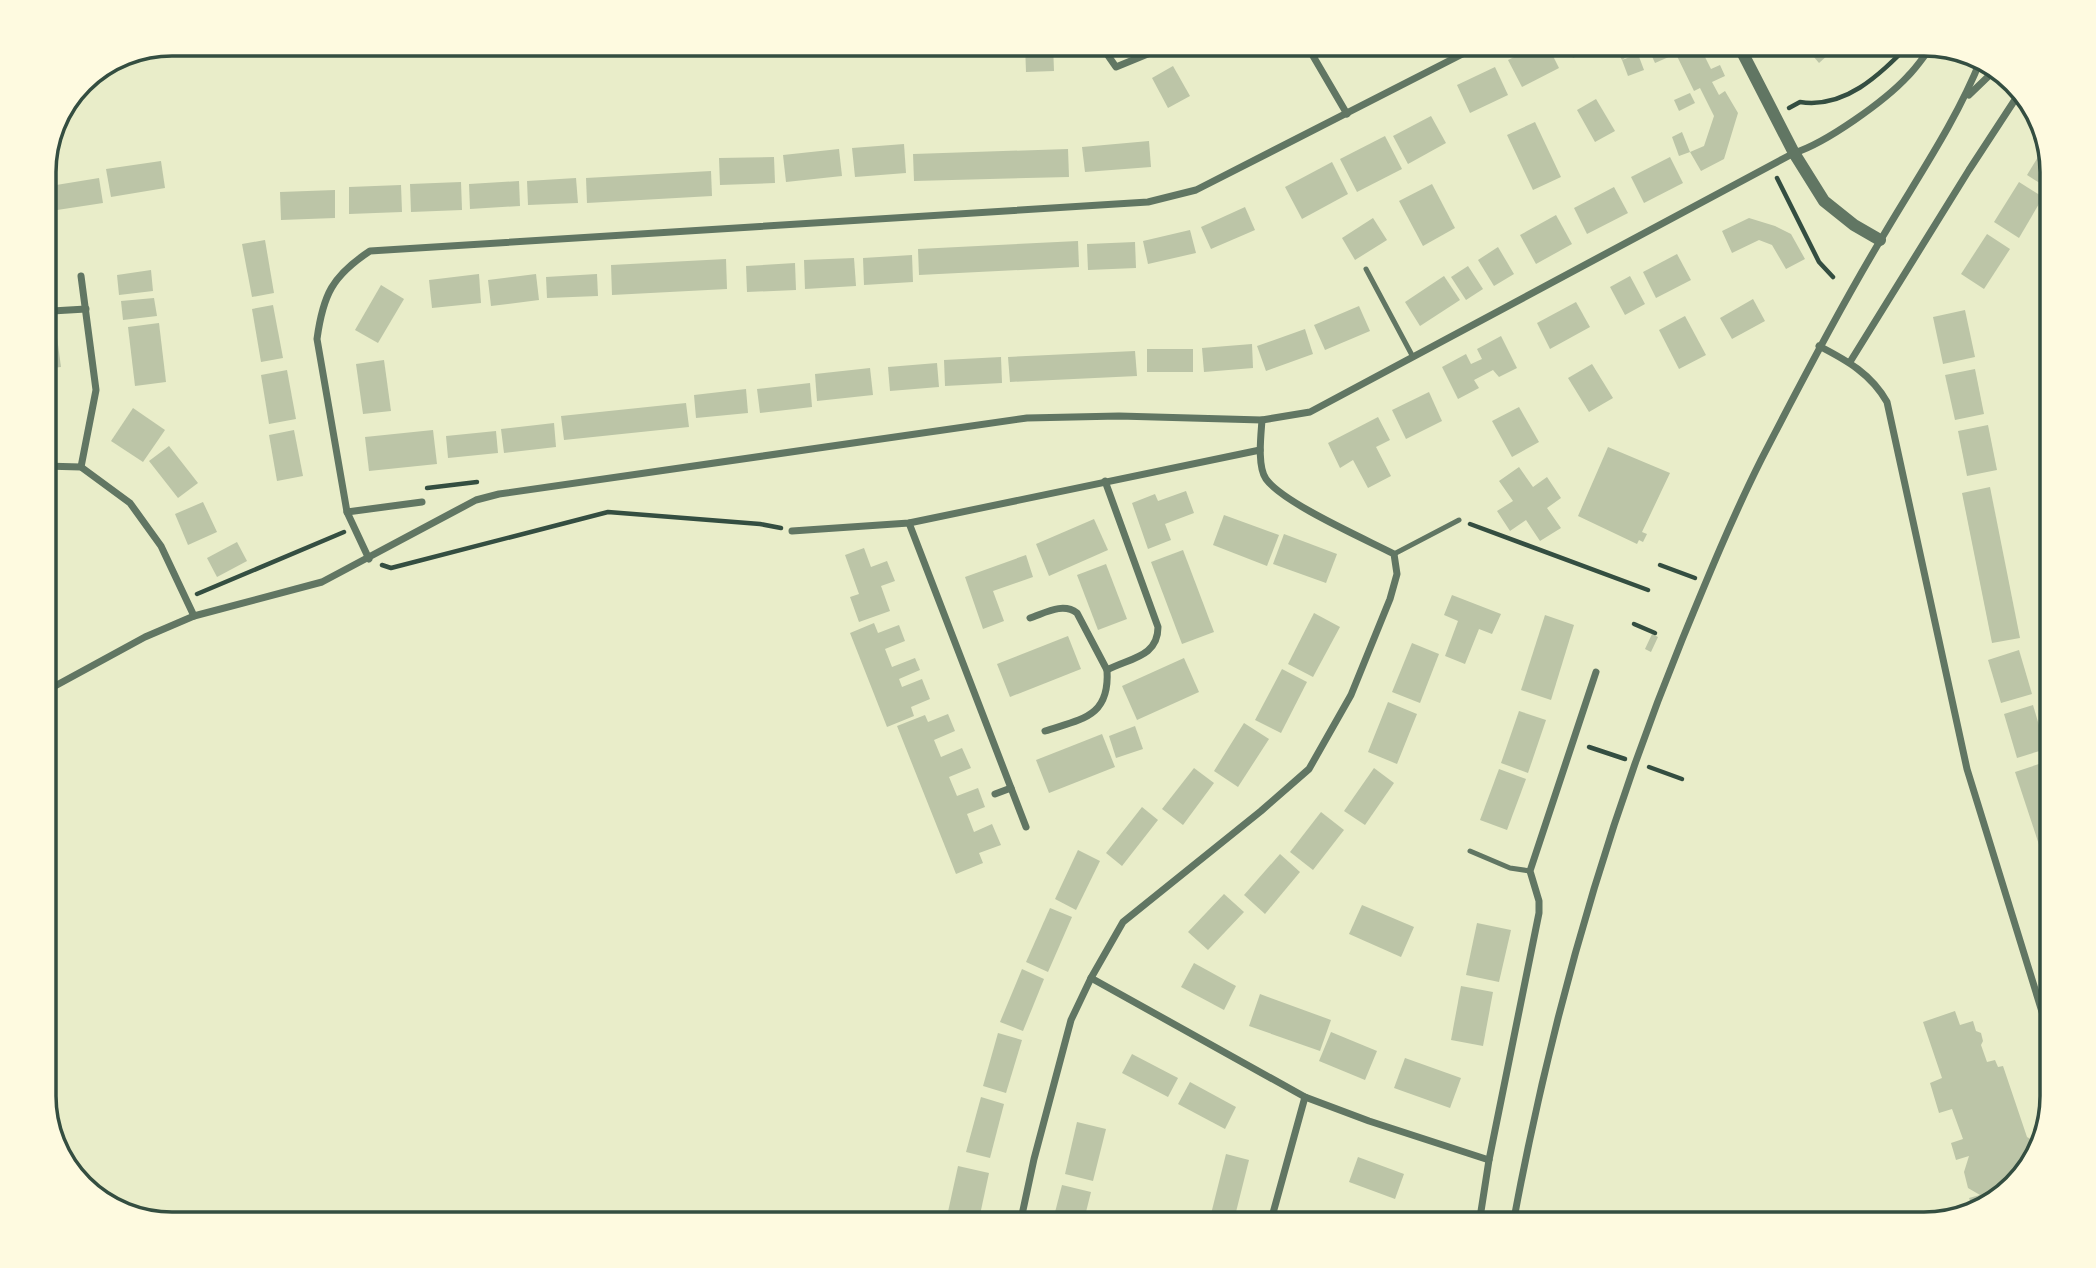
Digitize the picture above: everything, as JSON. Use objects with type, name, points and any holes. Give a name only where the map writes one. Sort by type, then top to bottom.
[{"type":"street","points":[[1108,56],[1116,67],[1143,56]]},
{"type":"street","points":[[1313,56],[1346,114]]},
{"type":"street","points":[[369,559],[347,512],[317,339],[321,310],[330,288],[350,264],[370,251],[1148,202],[1196,191],[1459,56]]},
{"type":"street","points":[[1744,56],[1794,153],[1825,201],[1854,225],[1880,240]]},
{"type":"street","points":[[56,685],[145,637],[194,616],[322,582],[476,500],[499,494],[1027,418],[1118,416],[1262,420],[1310,412],[1773,164],[1809,148],[1866,112],[1907,78],[1924,56]]},
{"type":"street","points":[[1516,1212],[1549,1052],[1595,882],[1635,762],[1705,582],[1759,464],[1819,346],[1966,97],[1977,69]]},
{"type":"street","points":[[1966,97],[1989,76]]},
{"type":"street","points":[[1850,362],[2015,100]]},
{"type":"street","points":[[80,467],[96,390],[81,276]]},
{"type":"street","points":[[56,311],[86,309]]},
{"type":"street","points":[[1819,346],[1850,362],[1877,385],[1890,413],[1967,769],[2040,1004]]},
{"type":"street","points":[[1023,1212],[1071,1020],[1123,922],[1309,769],[1351,695],[1390,599],[1397,574],[1394,554],[1288,498],[1265,478],[1260,450],[1262,420]]},
{"type":"street","points":[[792,531],[909,523],[1260,450]]},
{"type":"street","points":[[56,466],[80,467],[130,503],[161,546],[194,616]]},
{"type":"street","points":[[1105,481],[1158,627],[1158,638],[1147,653],[1107,670]]},
{"type":"street","points":[[347,512],[422,502]]},
{"type":"street","points":[[909,523],[1026,827]]},
{"type":"street","points":[[1030,618],[1066,607],[1073,609],[1107,670],[1108,685],[1100,705],[1090,716],[1045,731]]},
{"type":"street","points":[[1481,1212],[1539,913],[1539,901],[1530,871],[1596,672]]},
{"type":"street","points":[[995,794],[1011,788]]},
{"type":"street","points":[[1091,978],[1305,1097],[1489,1160]]},
{"type":"street","points":[[1273,1212],[1305,1097]]},
{"type":"lane","points":[[1366,269],[1413,357]]},
{"type":"lane","points":[[1394,554],[1459,520]]},
{"type":"lane","points":[[1470,851],[1510,868],[1530,871]]},
{"type":"path","points":[[1776,117],[1801,102],[1814,104],[1833,101],[1855,92],[1896,56]]},
{"type":"path","points":[[1773,164],[1779,185],[1819,262],[1833,277]]},
{"type":"path","points":[[422,502],[426,488],[495,480],[499,494]]},
{"type":"path","points":[[369,559],[391,568],[608,512],[760,524],[792,531]]},
{"type":"path","points":[[1459,520],[1648,590]]},
{"type":"path","points":[[186,599],[355,528]]},
{"type":"path","points":[[1660,565],[1705,582]]},
{"type":"path","points":[[1634,624],[1655,633]]},
{"type":"building","points":[[1025,56],[1053,56],[1054,71],[1026,72]]},
{"type":"building","points":[[1516,56],[1553,56],[1559,68],[1522,87],[1508,60]]},
{"type":"building","points":[[1639,56],[1644,70],[1628,76],[1622,60]]},
{"type":"building","points":[[1652,56],[1671,56],[1655,63]]},
{"type":"building","points":[[1677,56],[1704,56],[1711,69],[1720,65],[1725,76],[1712,82],[1719,95],[1725,91],[1738,113],[1724,159],[1701,171],[1690,152],[1704,146],[1714,116],[1700,88],[1694,91]]},
{"type":"building","points":[[1813,56],[1827,56],[1819,63]]},
{"type":"building","points":[[1173,66],[1190,96],[1168,108],[1152,78]]},
{"type":"building","points":[[1495,67],[1508,95],[1470,113],[1457,85]]},
{"type":"building","points":[[1690,93],[1695,103],[1679,111],[1674,100]]},
{"type":"building","points":[[1596,99],[1615,131],[1595,142],[1577,110]]},
{"type":"building","points":[[1431,116],[1446,143],[1408,164],[1393,136]]},
{"type":"building","points":[[1535,122],[1561,177],[1533,190],[1507,135]]},
{"type":"building","points":[[1682,132],[1690,152],[1679,156],[1672,137]]},
{"type":"building","points":[[1385,136],[1402,169],[1357,192],[1340,159]]},
{"type":"building","points":[[1149,141],[1151,167],[1085,172],[1082,147]]},
{"type":"building","points":[[904,144],[906,173],[855,177],[852,148]]},
{"type":"building","points":[[839,149],[842,176],[786,182],[783,155]]},
{"type":"building","points":[[1068,149],[1069,177],[914,181],[913,154]]},
{"type":"building","points":[[2039,156],[2040,183],[2027,175]]},
{"type":"building","points":[[774,157],[775,183],[720,185],[719,158]]},
{"type":"building","points":[[1670,157],[1683,183],[1644,203],[1631,177]]},
{"type":"building","points":[[161,161],[165,188],[111,197],[106,169]]},
{"type":"building","points":[[1332,162],[1348,194],[1302,219],[1285,187]]},
{"type":"building","points":[[711,171],[712,196],[587,203],[586,178]]},
{"type":"building","points":[[99,178],[103,203],[56,210],[56,185]]},
{"type":"building","points":[[576,178],[578,203],[528,205],[527,181]]},
{"type":"building","points":[[519,181],[520,206],[470,209],[469,184]]},
{"type":"building","points":[[461,182],[462,210],[411,212],[410,184]]},
{"type":"building","points":[[2019,182],[2040,195],[2040,202],[2019,238],[1994,222]]},
{"type":"building","points":[[1432,184],[1455,228],[1423,246],[1399,201]]},
{"type":"building","points":[[401,185],[402,212],[349,214],[349,187]]},
{"type":"building","points":[[1614,187],[1628,213],[1587,234],[1574,208]]},
{"type":"building","points":[[335,190],[335,218],[281,220],[280,192]]},
{"type":"building","points":[[1245,207],[1255,230],[1211,249],[1201,227]]},
{"type":"building","points":[[1556,215],[1572,244],[1536,264],[1520,235]]},
{"type":"building","points":[[1373,218],[1387,240],[1355,260],[1342,238]]},
{"type":"building","points":[[1749,218],[1791,234],[1805,259],[1786,269],[1772,245],[1759,240],[1732,253],[1722,231]]},
{"type":"building","points":[[1190,230],[1196,253],[1148,264],[1143,241]]},
{"type":"building","points":[[1987,234],[2010,249],[1984,289],[1961,274]]},
{"type":"building","points":[[265,240],[274,293],[252,297],[242,244]]},
{"type":"building","points":[[1078,241],[1079,267],[919,275],[918,249]]},
{"type":"building","points":[[1135,242],[1136,268],[1088,270],[1087,244]]},
{"type":"building","points":[[1498,247],[1514,274],[1494,286],[1478,260]]},
{"type":"building","points":[[1677,254],[1691,280],[1656,298],[1643,272]]},
{"type":"building","points":[[912,255],[913,282],[864,285],[863,258]]},
{"type":"building","points":[[854,258],[856,286],[805,289],[804,260]]},
{"type":"building","points":[[726,259],[727,289],[612,295],[611,265]]},
{"type":"building","points":[[795,263],[796,290],[747,292],[746,266]]},
{"type":"building","points":[[1468,266],[1483,289],[1466,300],[1451,277]]},
{"type":"building","points":[[151,270],[153,291],[119,295],[117,275]]},
{"type":"building","points":[[479,274],[481,303],[432,308],[429,280]]},
{"type":"building","points":[[536,274],[539,300],[491,306],[488,280]]},
{"type":"building","points":[[597,274],[598,296],[547,298],[546,277]]},
{"type":"building","points":[[1444,276],[1460,300],[1420,326],[1405,302]]},
{"type":"building","points":[[1630,276],[1645,304],[1625,315],[1610,287]]},
{"type":"building","points":[[381,285],[404,299],[378,343],[355,330]]},
{"type":"building","points":[[154,298],[157,316],[123,320],[121,301]]},
{"type":"building","points":[[1753,299],[1765,321],[1732,339],[1720,318]]},
{"type":"building","points":[[1576,302],[1590,327],[1550,349],[1537,323]]},
{"type":"building","points":[[273,305],[283,358],[261,362],[252,309]]},
{"type":"building","points":[[1359,306],[1370,331],[1325,350],[1314,325]]},
{"type":"building","points":[[1965,310],[1975,357],[1943,364],[1933,317]]},
{"type":"building","points":[[1685,316],[1706,355],[1679,369],[1659,330]]},
{"type":"building","points":[[159,323],[166,382],[135,386],[128,327]]},
{"type":"building","points":[[1305,329],[1313,354],[1266,371],[1257,346]]},
{"type":"building","points":[[56,330],[61,367],[56,368]]},
{"type":"building","points":[[1501,336],[1517,368],[1499,377],[1493,370],[1474,380],[1479,388],[1458,399],[1442,367],[1466,354],[1471,364],[1482,359],[1477,349]]},
{"type":"building","points":[[1252,344],[1253,368],[1204,372],[1202,348]]},
{"type":"building","points":[[1147,349],[1193,349],[1193,372],[1147,372]]},
{"type":"building","points":[[1135,351],[1137,376],[1010,382],[1008,357]]},
{"type":"building","points":[[1001,357],[1002,383],[945,386],[944,360]]},
{"type":"building","points":[[384,360],[391,411],[363,414],[356,364]]},
{"type":"building","points":[[937,363],[939,387],[890,391],[888,367]]},
{"type":"building","points":[[1592,364],[1613,398],[1589,412],[1568,378]]},
{"type":"building","points":[[870,368],[873,395],[817,401],[815,374]]},
{"type":"building","points":[[1975,369],[1984,414],[1955,420],[1945,375]]},
{"type":"building","points":[[287,370],[296,419],[269,424],[261,375]]},
{"type":"building","points":[[810,383],[812,407],[760,413],[757,389]]},
{"type":"building","points":[[746,389],[748,413],[696,418],[694,395]]},
{"type":"building","points":[[1429,392],[1442,421],[1406,439],[1392,410]]},
{"type":"building","points":[[686,403],[689,427],[564,440],[561,416]]},
{"type":"building","points":[[1519,407],[1539,442],[1512,457],[1492,421]]},
{"type":"building","points":[[133,408],[165,430],[143,462],[111,441]]},
{"type":"building","points":[[1378,417],[1390,440],[1376,447],[1391,476],[1368,488],[1353,460],[1340,468],[1328,443]]},
{"type":"building","points":[[554,423],[556,447],[504,453],[501,429]]},
{"type":"building","points":[[1988,425],[1997,470],[1967,476],[1958,431]]},
{"type":"building","points":[[294,430],[303,476],[277,481],[269,435]]},
{"type":"building","points":[[433,430],[437,464],[369,471],[365,437]]},
{"type":"building","points":[[496,431],[498,453],[448,458],[446,436]]},
{"type":"building","points":[[169,446],[198,483],[178,498],[149,461]]},
{"type":"building","points":[[1608,447],[1670,473],[1642,532],[1647,534],[1643,542],[1639,540],[1637,544],[1578,516]]},
{"type":"building","points":[[1519,467],[1533,487],[1547,477],[1561,498],[1547,508],[1561,528],[1540,541],[1526,520],[1510,531],[1497,511],[1513,501],[1499,481]]},
{"type":"building","points":[[1990,487],[2020,638],[1992,643],[1962,493]]},
{"type":"building","points":[[1186,491],[1194,513],[1165,524],[1171,540],[1148,549],[1132,503],[1155,494],[1158,501]]},
{"type":"building","points":[[203,502],[217,532],[188,545],[175,514]]},
{"type":"building","points":[[1224,515],[1279,535],[1267,566],[1213,545]]},
{"type":"building","points":[[1094,519],[1108,550],[1049,576],[1036,544]]},
{"type":"building","points":[[1284,534],[1337,554],[1326,583],[1273,564]]},
{"type":"building","points":[[237,542],[247,561],[217,577],[207,558]]},
{"type":"building","points":[[864,548],[871,567],[887,561],[895,581],[881,586],[890,611],[859,622],[850,597],[859,594],[845,555]]},
{"type":"building","points":[[1183,550],[1214,632],[1182,644],[1151,562]]},
{"type":"building","points":[[1026,555],[1033,577],[993,591],[1004,621],[983,629],[965,577]]},
{"type":"building","points":[[1106,564],[1127,619],[1098,630],[1077,575]]},
{"type":"building","points":[[1452,595],[1501,614],[1492,634],[1479,629],[1465,664],[1445,656],[1458,621],[1444,615]]},
{"type":"building","points":[[1314,613],[1340,627],[1313,677],[1288,664]]},
{"type":"building","points":[[1545,615],[1574,625],[1551,700],[1521,690]]},
{"type":"building","points":[[874,623],[878,633],[899,625],[905,641],[885,649],[892,667],[915,658],[920,670],[899,679],[902,687],[922,679],[930,699],[911,707],[914,716],[887,727],[850,633]]},
{"type":"building","points":[[1652,634],[1658,637],[1651,652],[1645,649]]},
{"type":"building","points":[[1068,636],[1081,669],[1010,697],[997,664]]},
{"type":"building","points":[[1412,643],[1439,654],[1420,703],[1392,692]]},
{"type":"building","points":[[2019,650],[2032,694],[2001,703],[1988,660]]},
{"type":"building","points":[[1184,658],[1199,692],[1137,720],[1122,686]]},
{"type":"building","points":[[1282,669],[1307,682],[1281,733],[1255,720]]},
{"type":"building","points":[[1388,702],[1417,714],[1397,764],[1368,752]]},
{"type":"building","points":[[2033,705],[2040,729],[2040,751],[2017,758],[2004,714]]},
{"type":"building","points":[[1519,711],[1546,720],[1528,773],[1501,763]]},
{"type":"building","points":[[948,714],[955,731],[934,740],[941,757],[962,748],[971,768],[949,777],[957,796],[978,788],[985,807],[967,814],[974,832],[992,824],[1001,845],[979,853],[983,863],[956,874],[897,726],[925,715],[928,722]]},
{"type":"building","points":[[1244,723],[1269,739],[1238,787],[1214,771]]},
{"type":"building","points":[[1135,726],[1143,749],[1116,758],[1109,736]]},
{"type":"building","points":[[1102,734],[1115,767],[1049,793],[1036,760]]},
{"type":"building","points":[[2040,764],[2040,848],[2015,772]]},
{"type":"building","points":[[1194,768],[1214,783],[1183,825],[1162,809]]},
{"type":"building","points":[[1374,768],[1394,783],[1365,825],[1344,811]]},
{"type":"building","points":[[1499,769],[1526,779],[1507,830],[1480,820]]},
{"type":"building","points":[[1142,807],[1158,820],[1122,866],[1106,853]]},
{"type":"building","points":[[1321,812],[1344,830],[1313,870],[1290,852]]},
{"type":"building","points":[[1078,850],[1100,861],[1076,910],[1055,899]]},
{"type":"building","points":[[1280,854],[1300,872],[1265,914],[1244,895]]},
{"type":"building","points":[[1224,894],[1244,912],[1208,950],[1188,932]]},
{"type":"building","points":[[1362,905],[1414,927],[1401,957],[1349,934]]},
{"type":"building","points":[[1050,908],[1072,917],[1048,972],[1026,962]]},
{"type":"building","points":[[1477,923],[1511,930],[1499,982],[1466,975]]},
{"type":"building","points":[[1194,963],[1236,986],[1224,1010],[1181,987]]},
{"type":"building","points":[[1022,969],[1044,979],[1023,1031],[1000,1022]]},
{"type":"building","points":[[1461,986],[1493,992],[1483,1046],[1451,1040]]},
{"type":"building","points":[[1260,994],[1331,1020],[1320,1051],[1249,1026]]},
{"type":"building","points":[[1955,1011],[1960,1025],[1973,1021],[1976,1031],[1981,1033],[1981,1045],[1987,1062],[1995,1060],[1998,1067],[2003,1066],[2027,1137],[2031,1140],[2025,1154],[2006,1178],[1982,1197],[1971,1202],[1969,1198],[1980,1195],[1968,1188],[1964,1172],[1969,1156],[1956,1160],[1951,1143],[1963,1139],[1952,1109],[1939,1113],[1930,1083],[1942,1078],[1923,1022]]},
{"type":"building","points":[[1331,1032],[1377,1051],[1365,1080],[1319,1061]]},
{"type":"building","points":[[998,1033],[1022,1040],[1006,1093],[983,1086]]},
{"type":"building","points":[[1132,1054],[1178,1078],[1168,1097],[1122,1073]]},
{"type":"building","points":[[1405,1058],[1461,1078],[1450,1108],[1394,1088]]},
{"type":"building","points":[[1190,1082],[1236,1107],[1225,1129],[1178,1104]]},
{"type":"building","points":[[981,1097],[1004,1104],[990,1158],[966,1152]]},
{"type":"building","points":[[1077,1122],[1106,1129],[1093,1181],[1065,1174]]},
{"type":"building","points":[[1226,1154],[1249,1160],[1236,1212],[1212,1212]]},
{"type":"building","points":[[1358,1157],[1404,1174],[1395,1199],[1349,1182]]},
{"type":"building","points":[[958,1166],[989,1173],[981,1212],[948,1212]]},
{"type":"building","points":[[1062,1185],[1091,1192],[1086,1212],[1055,1212]]}]
